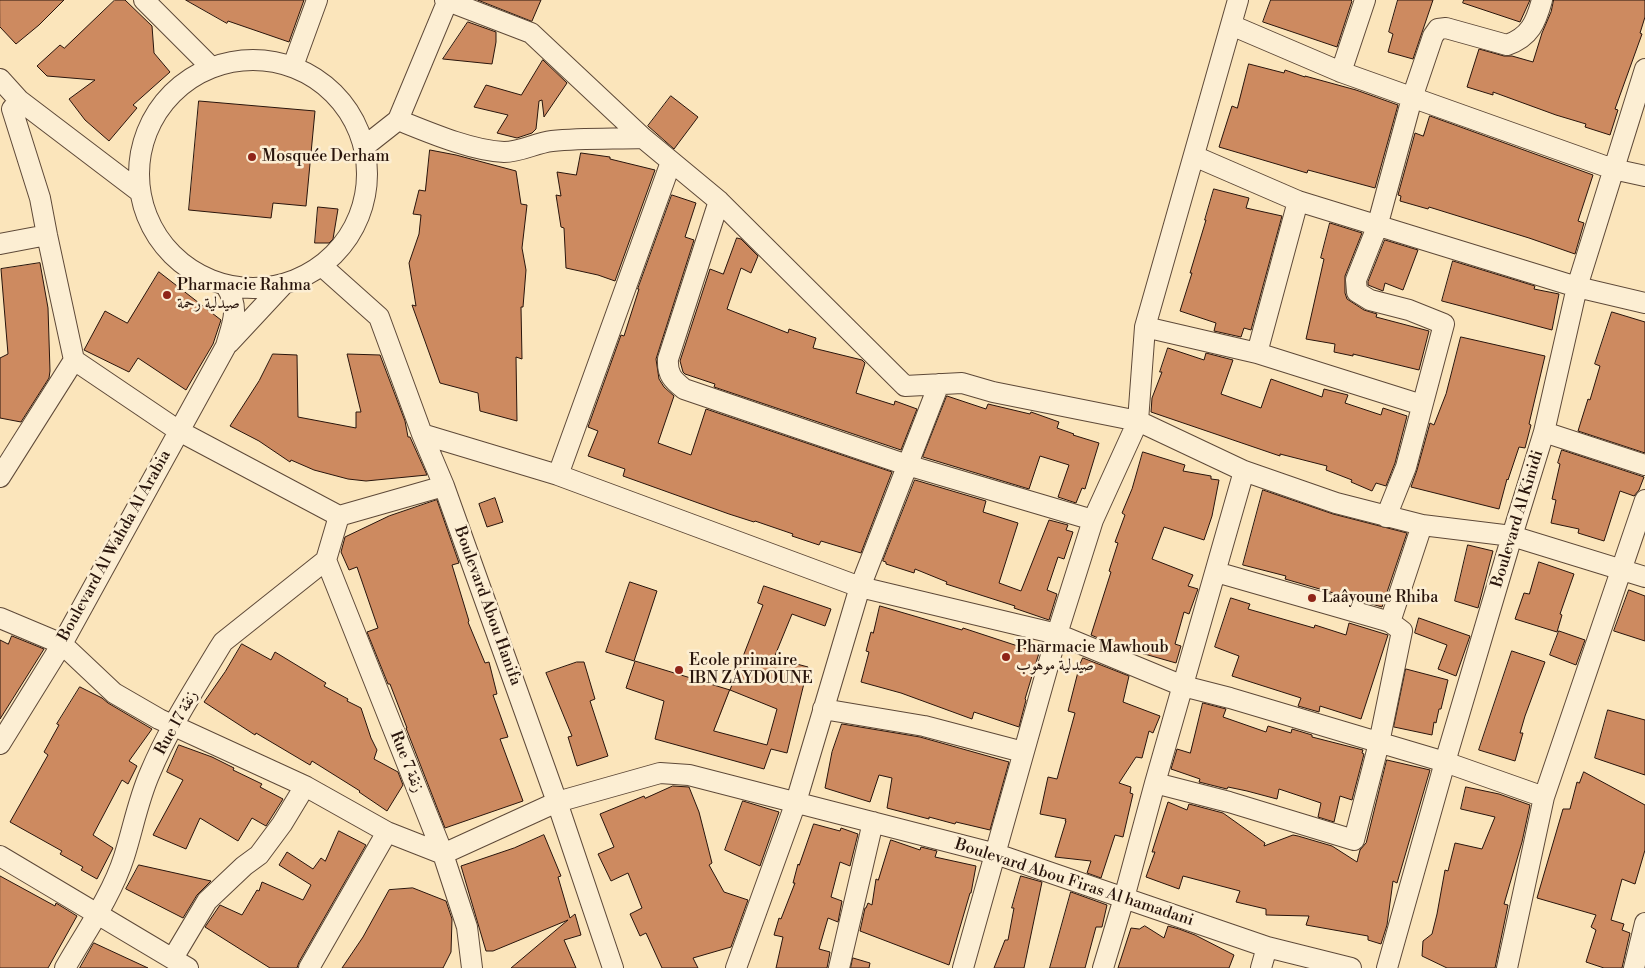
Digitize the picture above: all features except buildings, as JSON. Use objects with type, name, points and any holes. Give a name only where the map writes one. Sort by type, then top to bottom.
[{"type":"street","points":[[144,0],[211,67]]},
{"type":"street","points":[[293,66],[317,0]]},
{"type":"street","points":[[365,146],[398,120],[447,0],[531,33],[643,138],[719,201],[905,386],[962,382],[993,392],[1138,421],[1244,472],[1336,503],[1422,525],[1512,536],[1645,577]]},
{"type":"street","points":[[962,968],[996,854],[1057,634],[1093,520],[1138,421],[1144,327],[1238,0]]},
{"type":"street","points":[[1341,72],[1365,0]]},
{"type":"street","points":[[1386,517],[1406,467],[1444,324],[1410,310],[1370,300],[1357,292],[1356,280],[1378,227],[1412,98],[1433,36],[1438,29],[1446,28],[1507,45],[1523,38],[1535,24],[1542,0]]},
{"type":"street","points":[[1231,25],[1341,72],[1412,98],[1613,169],[1645,176]]},
{"type":"street","points":[[266,59],[293,66],[318,78],[339,97],[355,120],[365,146],[368,183],[359,218],[339,249],[323,267],[283,285],[253,289],[226,286],[201,276],[179,262],[160,241],[147,218],[140,192],[141,150],[148,130],[170,94],[211,67],[238,60],[266,59]]},
{"type":"street","name":"Boulevard Al Kinidi","points":[[1387,968],[1445,762],[1544,432],[1577,286],[1645,69]]},
{"type":"street","points":[[0,79],[40,198],[74,360],[179,431],[339,516],[444,486]]},
{"type":"street","points":[[10,107],[140,192]]},
{"type":"street","points":[[398,120],[436,135],[502,152],[515,152],[552,141],[643,138]]},
{"type":"street","points":[[1194,156],[1298,201],[1378,227],[1577,286],[1645,303]]},
{"type":"street","points":[[558,475],[671,162]]},
{"type":"street","points":[[719,201],[668,359],[667,370],[672,379],[684,389],[907,465],[1093,520]]},
{"type":"street","points":[[1257,353],[1298,201]]},
{"type":"street","points":[[0,244],[47,235]]},
{"type":"street","name":"Boulevard Abou Hanifa","points":[[323,267],[379,317],[422,434],[444,486],[557,802],[613,968]]},
{"type":"street","name":"Boulevard Al Wahda Al Arabia","points":[[0,744],[62,644],[226,346],[283,285]]},
{"type":"street","name":"Boulevard Al Wahda Al Arabia","points":[[226,286],[232,294],[235,307],[226,346]]},
{"type":"street","points":[[1144,327],[1257,353],[1422,405]]},
{"type":"street","points":[[0,477],[74,360]]},
{"type":"street","points":[[736,968],[796,802],[860,587],[939,384]]},
{"type":"street","points":[[1544,432],[1645,465]]},
{"type":"street","points":[[422,434],[558,475],[860,587],[1057,634],[1183,686],[1230,698],[1445,762],[1544,797]]},
{"type":"street","points":[[1103,968],[1244,472]]},
{"type":"street","points":[[1507,968],[1544,797],[1645,500]]},
{"type":"street","points":[[326,560],[339,516]]},
{"type":"street","points":[[1390,622],[1422,525]]},
{"type":"street","name":"Rue 17 زنقة","points":[[65,968],[113,884],[124,857],[131,828],[149,774],[173,726],[223,642],[326,560]]},
{"type":"street","name":"Rue 7 زنقة","points":[[326,560],[443,854],[467,927],[472,968]]},
{"type":"street","points":[[1155,782],[1229,802],[1354,840],[1402,631],[1390,622],[1216,572]]},
{"type":"street","points":[[0,618],[62,644],[114,693],[173,726],[305,786],[387,832],[443,854]]},
{"type":"street","points":[[823,709],[924,726],[1023,752]]},
{"type":"street","name":"Boulevard Abou Firas Al hamadani","points":[[443,854],[557,802],[660,773],[689,776],[996,854],[1267,947],[1351,968]]},
{"type":"street","points":[[0,856],[180,963],[207,900],[259,855],[282,824],[305,786]]},
{"type":"street","points":[[839,968],[872,822]]},
{"type":"street","points":[[310,968],[387,832]]},
{"type":"street","points":[[1634,968],[1645,923]]},
{"type":"street","points":[[1261,968],[1267,947]]},
{"type":"place","name":"Mosquée Derham","points":[[252,157]]},
{"type":"place","name":"Pharmacie Rahma صيدلية رحمة","points":[[167,295]]},
{"type":"place","name":"Laâyoune Rhiba","points":[[1312,598]]},
{"type":"place","name":"Pharmacie Mawhoub صيدلية موهوب","points":[[1006,657]]},
{"type":"place","name":"Ecole primaire IBN ZAYDOUNE","points":[[679,670]]}]
